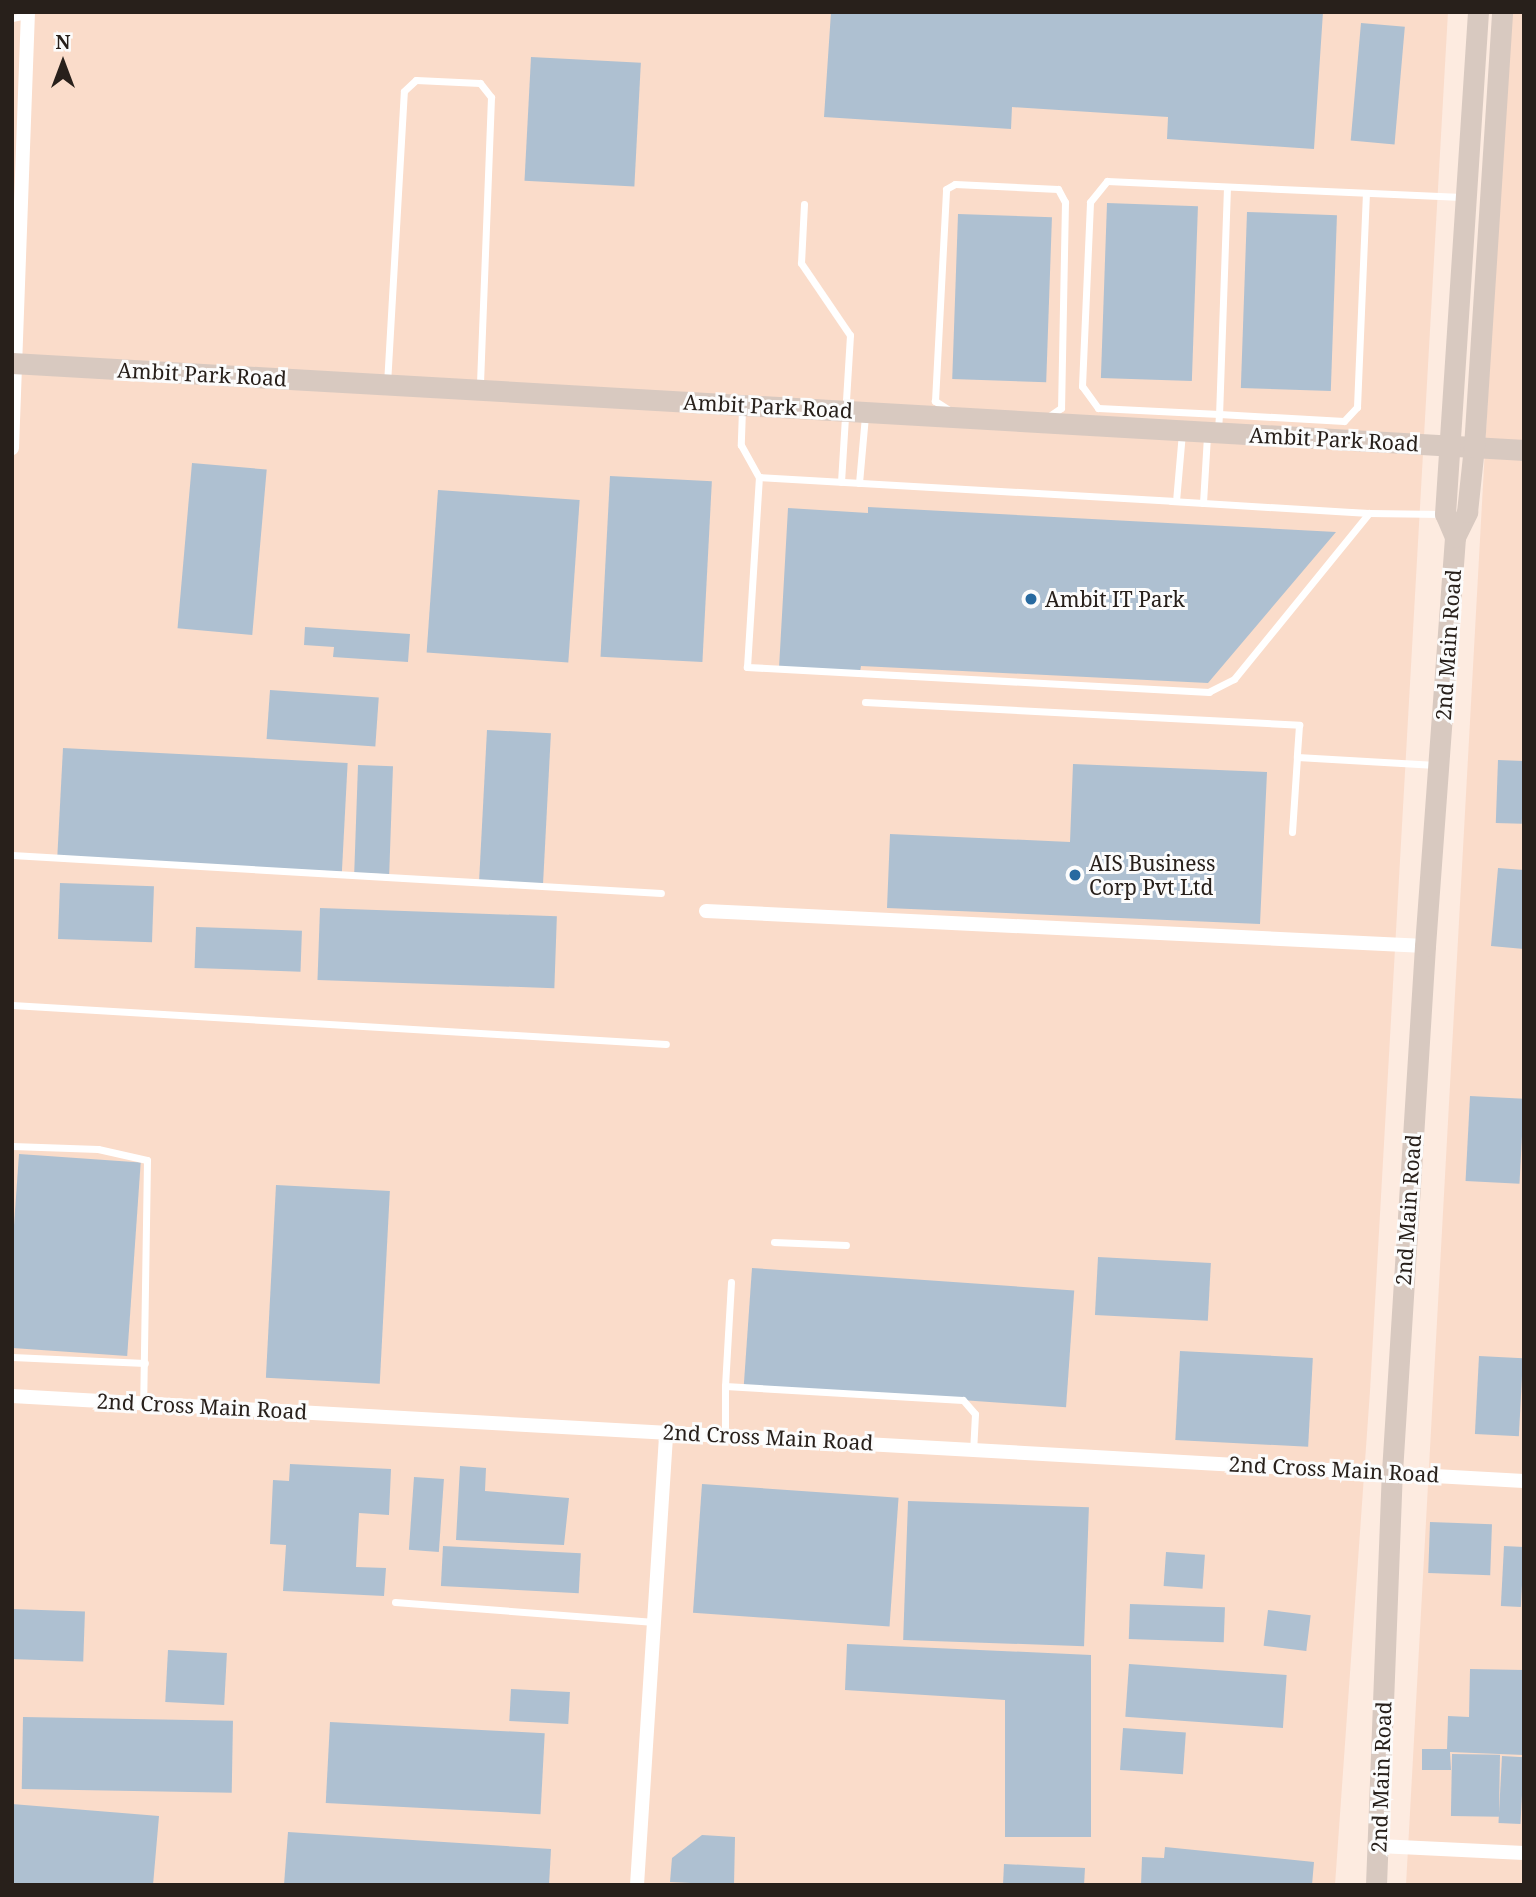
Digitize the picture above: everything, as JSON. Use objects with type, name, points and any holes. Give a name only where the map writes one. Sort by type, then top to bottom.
[{"type":"main road","name":"2nd Main Road","points":[[1455,537],[1445,514],[1478,12]]},
{"type":"main road","name":"2nd Main Road","points":[[1376,1885],[1392,1472],[1425,946],[1455,537],[1466,512],[1474,447],[1502,12]]},
{"type":"main road","name":"Ambit Park Road","points":[[15,363],[742,405],[976,415],[1182,430],[1215,426],[1524,450]]},
{"type":"street","points":[[12,448],[28,14]]},
{"type":"street","points":[[706,911],[1425,946]]},
{"type":"street","name":"2nd Cross Main Road","points":[[12,1396],[1524,1481]]},
{"type":"street","points":[[637,1885],[666,1431]]},
{"type":"street","points":[[1379,1846],[1524,1853]]},
{"type":"lane","points":[[12,18],[28,14]]},
{"type":"lane","points":[[387,384],[404,91],[416,80],[480,83],[491,97],[480,390]]},
{"type":"lane","points":[[1366,193],[1357,407],[1344,421],[1215,426],[1098,408],[1082,386],[1090,202],[1107,181],[1466,197]]},
{"type":"lane","points":[[976,415],[951,411],[935,401],[944,198],[954,184],[1063,193],[1061,408],[1044,419]]},
{"type":"lane","points":[[1203,503],[1215,426],[1227,187]]},
{"type":"lane","points":[[804,204],[801,263],[850,335],[857,411],[859,483]]},
{"type":"lane","points":[[742,405],[741,445],[759,477],[747,667],[1209,692],[1234,679],[1369,513]]},
{"type":"lane","points":[[841,482],[857,411]]},
{"type":"lane","points":[[1176,501],[1182,430]]},
{"type":"lane","points":[[759,477],[1369,513],[1445,514]]},
{"type":"lane","points":[[864,702],[1299,725],[1292,832]]},
{"type":"lane","points":[[1297,757],[1440,765]]},
{"type":"lane","points":[[12,855],[661,893]]},
{"type":"lane","points":[[12,1005],[666,1044]]},
{"type":"lane","points":[[12,1146],[98,1149],[147,1160],[143,1403]]},
{"type":"lane","points":[[774,1242],[846,1245]]},
{"type":"lane","points":[[725,1434],[731,1282]]},
{"type":"lane","points":[[12,1357],[145,1363]]},
{"type":"lane","points":[[725,1387],[963,1400],[975,1413],[973,1448]]},
{"type":"lane","points":[[395,1602],[654,1622]]},
{"type":"shaded area","points":[[12,12],[1448,12],[1370,1391],[1335,1885],[12,1885]]},
{"type":"shaded area","points":[[1509,12],[1524,12],[1524,1885],[1406,1885]]},
{"type":"building","points":[[831,12],[1323,12],[1314,149],[1167,139],[1168,117],[1012,107],[1011,129],[824,117]]},
{"type":"building","points":[[1361,23],[1405,27],[1395,144],[1351,141]]},
{"type":"building","points":[[531,57],[641,63],[634,187],[525,181]]},
{"type":"building","points":[[1107,203],[1198,206],[1192,381],[1101,378]]},
{"type":"building","points":[[1247,212],[1337,215],[1331,391],[1241,388]]},
{"type":"building","points":[[958,214],[1052,217],[1046,382],[952,379]]},
{"type":"building","points":[[192,463],[267,470],[252,635],[178,628]]},
{"type":"building","points":[[610,476],[712,481],[702,662],[601,657]]},
{"type":"building","points":[[438,490],[580,500],[568,663],[427,653]]},
{"type":"building","name":"Ambit IT Park","points":[[868,507],[1336,532],[1208,683],[861,666],[860,672],[779,668],[788,508],[868,513]]},
{"type":"building","points":[[305,627],[410,634],[408,662],[333,657],[334,647],[304,645]]},
{"type":"building","points":[[270,690],[379,698],[375,746],[267,739]]},
{"type":"building","points":[[487,730],[551,733],[543,888],[479,885]]},
{"type":"building","points":[[63,748],[348,763],[342,872],[57,857]]},
{"type":"building","points":[[1498,760],[1524,761],[1522,824],[1496,823]]},
{"type":"building","name":"AIS Business Corp Pvt Ltd","points":[[1073,764],[1267,772],[1260,924],[887,908],[890,834],[1070,842]]},
{"type":"building","points":[[358,765],[393,766],[389,874],[354,873]]},
{"type":"building","points":[[1498,868],[1524,870],[1524,949],[1491,946]]},
{"type":"building","points":[[60,883],[154,886],[152,942],[58,939]]},
{"type":"building","points":[[320,908],[557,916],[554,988],[317,980]]},
{"type":"building","points":[[196,927],[302,931],[301,972],[195,968]]},
{"type":"building","points":[[1470,1096],[1524,1099],[1519,1184],[1466,1181]]},
{"type":"building","points":[[19,1154],[141,1163],[127,1356],[12,1348],[12,1254]]},
{"type":"building","points":[[276,1185],[390,1191],[380,1384],[266,1378]]},
{"type":"building","points":[[1098,1257],[1211,1263],[1208,1321],[1095,1315]]},
{"type":"building","points":[[752,1268],[1074,1291],[1066,1407],[744,1385]]},
{"type":"building","points":[[1180,1351],[1313,1358],[1308,1447],[1175,1440]]},
{"type":"building","points":[[1479,1356],[1523,1358],[1519,1436],[1475,1434]]},
{"type":"building","points":[[290,1464],[391,1469],[389,1515],[359,1513],[356,1567],[386,1568],[384,1596],[283,1591],[286,1545],[270,1544],[273,1480],[289,1481]]},
{"type":"building","points":[[460,1466],[486,1468],[485,1491],[569,1498],[564,1545],[456,1540]]},
{"type":"building","points":[[414,1477],[444,1479],[439,1552],[409,1550]]},
{"type":"building","points":[[702,1484],[899,1498],[890,1626],[693,1613]]},
{"type":"building","points":[[908,1501],[1089,1507],[1084,1646],[903,1640]]},
{"type":"building","points":[[1430,1522],[1492,1524],[1490,1575],[1428,1573]]},
{"type":"building","points":[[443,1546],[581,1553],[579,1593],[441,1586]]},
{"type":"building","points":[[1504,1546],[1524,1547],[1521,1607],[1501,1606]]},
{"type":"building","points":[[1166,1552],[1205,1555],[1203,1589],[1164,1586]]},
{"type":"building","points":[[1130,1604],[1225,1607],[1224,1642],[1129,1639]]},
{"type":"building","points":[[12,1609],[85,1612],[83,1662],[12,1659]]},
{"type":"building","points":[[1268,1610],[1311,1615],[1306,1651],[1264,1646]]},
{"type":"building","points":[[847,1644],[1091,1655],[1091,1837],[1005,1837],[1005,1700],[845,1690]]},
{"type":"building","points":[[168,1650],[227,1653],[224,1705],[165,1702]]},
{"type":"building","points":[[1129,1664],[1287,1675],[1283,1728],[1125,1717]]},
{"type":"building","points":[[1470,1669],[1524,1670],[1524,1755],[1450,1752],[1451,1770],[1422,1770],[1422,1749],[1447,1749],[1448,1716],[1469,1717]]},
{"type":"building","points":[[511,1689],[570,1692],[568,1724],[509,1721]]},
{"type":"building","points":[[23,1717],[233,1721],[232,1793],[22,1789]]},
{"type":"building","points":[[330,1722],[545,1733],[540,1814],[326,1803]]},
{"type":"building","points":[[1123,1728],[1186,1732],[1183,1774],[1120,1770]]},
{"type":"building","points":[[1452,1754],[1500,1755],[1499,1817],[1451,1816]]},
{"type":"building","points":[[1502,1756],[1524,1757],[1520,1824],[1498,1823]]},
{"type":"building","points":[[12,1804],[159,1816],[153,1885],[12,1885]]},
{"type":"building","points":[[288,1832],[551,1849],[549,1885],[284,1885]]},
{"type":"building","points":[[702,1835],[735,1837],[734,1885],[670,1882],[672,1858]]},
{"type":"building","points":[[1165,1847],[1314,1862],[1312,1885],[1141,1885],[1142,1857],[1164,1858]]},
{"type":"building","points":[[1004,1864],[1085,1868],[1084,1885],[1003,1885]]},
{"type":"place","name":"Ambit IT Park","points":[[1031,599]]},
{"type":"place","name":"AIS Business Corp Pvt Ltd","points":[[1075,875]]}]
